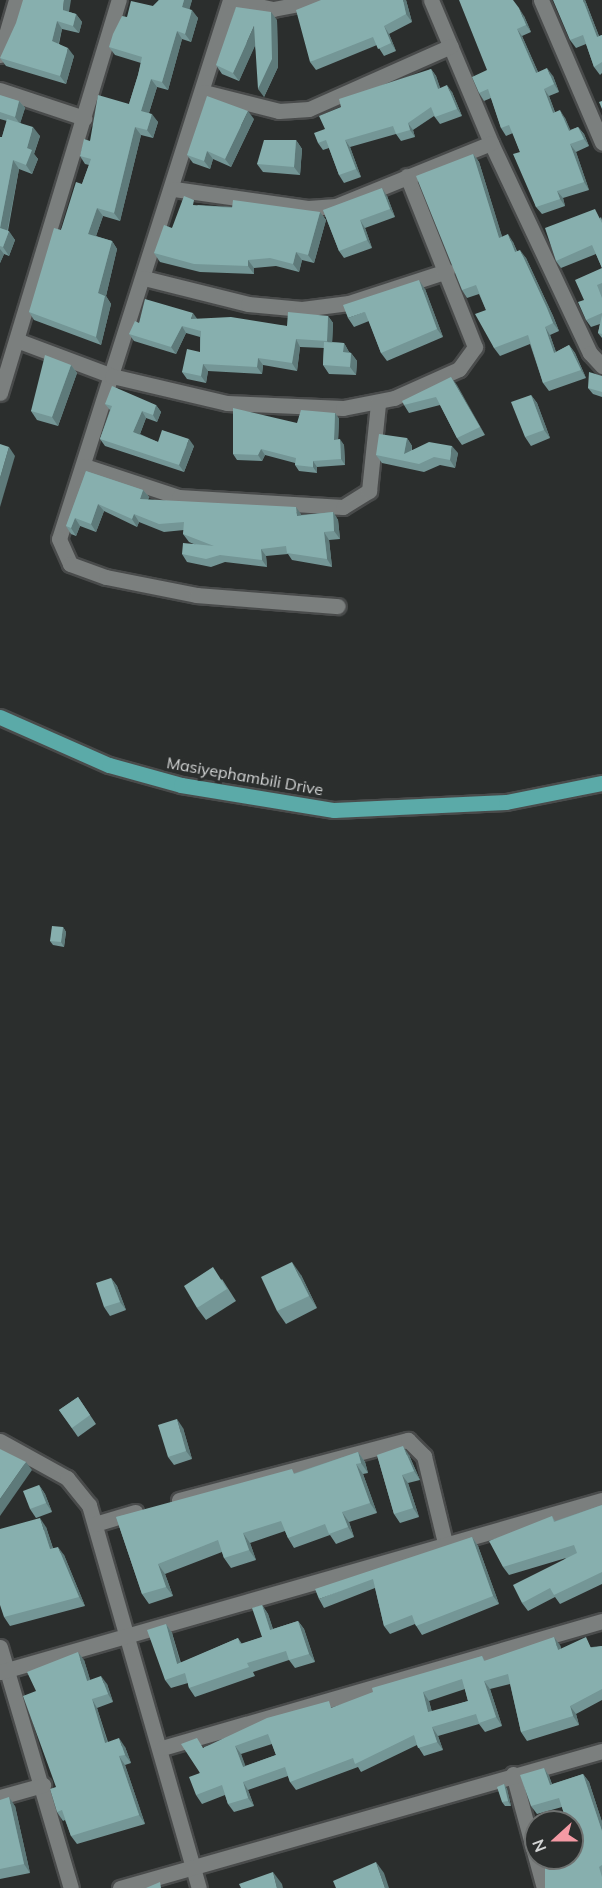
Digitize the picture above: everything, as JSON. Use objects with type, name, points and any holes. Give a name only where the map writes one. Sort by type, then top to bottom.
[{"type":"main road","name":"Masiyephambili Drive","points":[[0,717],[109,765],[181,785],[334,810],[506,802],[602,783]]},
{"type":"street","points":[[0,56],[16,0]]},
{"type":"street","points":[[0,393],[19,340],[119,0]]},
{"type":"street","points":[[320,0],[273,9],[231,0],[174,189],[112,376],[85,466],[59,530],[61,548],[76,567],[197,595],[338,606]]},
{"type":"street","points":[[431,0],[491,143],[590,353],[602,366]]},
{"type":"street","points":[[541,0],[595,109],[602,142]]},
{"type":"street","points":[[204,92],[279,111],[309,109],[451,46]]},
{"type":"street","points":[[0,90],[84,118]]},
{"type":"street","points":[[174,189],[308,208],[357,200],[407,176],[491,143]]},
{"type":"street","points":[[19,340],[112,376],[250,406],[378,404],[459,369],[473,354],[474,337],[407,176]]},
{"type":"street","points":[[144,279],[256,306],[302,309],[349,303],[447,271]]},
{"type":"street","points":[[85,466],[179,497],[343,507],[369,492],[378,404]]},
{"type":"street","points":[[95,1524],[408,1440],[424,1456],[446,1543]]},
{"type":"street","points":[[0,1441],[76,1485],[95,1524],[162,1748],[199,1888]]},
{"type":"street","points":[[3,1671],[602,1500]]},
{"type":"street","points":[[162,1748],[602,1621]]},
{"type":"street","points":[[0,1647],[3,1671],[43,1785],[71,1888]]},
{"type":"street","points":[[120,1888],[513,1774],[602,1751]]},
{"type":"street","points":[[513,1774],[544,1888]]},
{"type":"street","points":[[0,1797],[43,1785]]},
{"type":"building","points":[[23,0],[64,0],[63,10],[76,14],[73,26],[57,21],[52,41],[68,48],[60,76],[0,58],[16,23]]},
{"type":"building","points":[[159,0],[184,0],[182,7],[192,10],[185,34],[177,31],[162,82],[151,79],[141,111],[152,114],[147,130],[135,127],[114,213],[97,208],[88,234],[112,241],[98,293],[105,296],[96,337],[29,312],[54,228],[61,230],[76,182],[82,184],[91,159],[80,156],[84,139],[90,141],[98,95],[129,104],[138,75],[142,57],[109,47],[113,34],[122,16],[127,17],[131,1],[153,6]]},
{"type":"building","points":[[321,0],[403,0],[406,14],[384,26],[391,43],[378,49],[373,37],[310,62],[296,10]]},
{"type":"building","points":[[459,0],[513,0],[519,8],[526,25],[517,29],[536,73],[547,68],[554,84],[544,89],[553,113],[560,110],[569,131],[578,127],[584,139],[570,144],[584,182],[557,191],[560,199],[536,207],[513,154],[520,152],[509,125],[501,128],[488,89],[479,93],[472,77],[487,70]]},
{"type":"building","points":[[553,0],[583,0],[597,37],[602,35],[602,62],[594,67],[583,35],[570,40]]},
{"type":"building","points":[[236,7],[271,12],[272,59],[258,89],[254,26],[233,73],[216,65]]},
{"type":"building","points":[[431,69],[438,89],[447,85],[457,109],[435,117],[431,107],[408,123],[410,130],[396,134],[393,126],[345,140],[356,169],[339,175],[326,140],[318,143],[314,133],[325,129],[319,116],[341,107],[339,99]]},
{"type":"building","points":[[0,95],[19,101],[15,117],[0,112]]},
{"type":"building","points":[[207,96],[248,111],[225,159],[207,151],[204,161],[187,155]]},
{"type":"building","points":[[7,119],[33,127],[27,148],[32,150],[26,165],[13,160],[0,228],[0,137],[2,137]]},
{"type":"building","points":[[264,140],[296,140],[294,167],[257,164]]},
{"type":"building","points":[[473,154],[499,238],[508,234],[515,252],[520,250],[547,308],[553,323],[545,327],[554,353],[569,345],[581,370],[543,383],[528,335],[494,348],[475,314],[486,310],[476,285],[462,290],[416,176]]},
{"type":"building","points":[[382,188],[390,209],[360,220],[367,240],[339,251],[323,210]]},
{"type":"building","points":[[184,196],[194,200],[193,205],[232,208],[233,200],[320,212],[308,255],[296,252],[293,264],[270,258],[248,260],[248,266],[194,264],[154,253],[164,225],[172,228]]},
{"type":"building","points":[[595,209],[602,223],[602,268],[592,245],[556,261],[545,228]]},
{"type":"building","points":[[0,228],[9,231],[3,247],[0,246]]},
{"type":"building","points":[[602,268],[602,283],[597,285],[602,298],[602,313],[586,320],[578,302],[584,300],[575,280]]},
{"type":"building","points":[[419,280],[437,329],[381,353],[365,312],[348,318],[343,305]]},
{"type":"building","points":[[145,299],[193,313],[191,319],[231,317],[287,326],[288,312],[328,316],[327,341],[296,339],[292,363],[258,358],[257,367],[203,364],[201,376],[182,372],[187,349],[200,352],[201,331],[182,326],[171,347],[129,334],[135,321],[139,323]]},
{"type":"building","points":[[602,315],[602,334],[598,333]]},
{"type":"building","points":[[324,342],[344,343],[343,352],[351,353],[350,367],[323,365]]},
{"type":"building","points":[[45,355],[71,365],[52,417],[31,411]]},
{"type":"building","points":[[589,372],[602,376],[602,392],[588,388]]},
{"type":"building","points":[[451,377],[480,427],[457,438],[436,397],[404,405],[402,401]]},
{"type":"building","points":[[112,386],[156,405],[153,415],[142,411],[133,432],[158,442],[162,430],[189,439],[179,465],[100,439],[112,406],[105,404]]},
{"type":"building","points":[[531,395],[544,430],[525,437],[511,402]]},
{"type":"building","points":[[233,408],[297,423],[301,410],[335,413],[334,440],[340,439],[341,459],[313,461],[313,467],[295,465],[296,458],[261,449],[258,455],[233,454]]},
{"type":"building","points":[[379,434],[407,438],[404,454],[429,442],[452,446],[450,460],[434,457],[419,464],[376,455]]},
{"type":"building","points":[[0,444],[9,447],[0,478]]},
{"type":"building","points":[[86,471],[143,490],[140,499],[296,507],[297,516],[333,512],[334,531],[324,532],[327,559],[287,553],[286,546],[261,549],[262,560],[220,555],[206,559],[182,554],[183,543],[214,546],[183,534],[184,522],[159,524],[134,514],[132,519],[98,504],[91,524],[75,518],[71,528],[66,526]]},
{"type":"building","points":[[52,926],[63,927],[61,942],[50,941]]},
{"type":"building","points":[[292,1262],[309,1296],[277,1311],[261,1277]]},
{"type":"building","points":[[213,1267],[227,1289],[197,1308],[184,1286]]},
{"type":"building","points":[[111,1278],[120,1302],[104,1307],[96,1283]]},
{"type":"building","points":[[78,1397],[90,1415],[72,1428],[59,1410]]},
{"type":"building","points":[[177,1419],[186,1451],[168,1457],[158,1425]]},
{"type":"building","points":[[403,1446],[414,1471],[402,1475],[413,1508],[394,1514],[377,1455]]},
{"type":"building","points":[[0,1449],[26,1462],[0,1499]]},
{"type":"building","points":[[358,1452],[361,1463],[356,1464],[370,1503],[342,1512],[348,1527],[329,1534],[325,1524],[288,1538],[281,1521],[243,1533],[249,1550],[224,1558],[218,1540],[158,1564],[166,1587],[142,1594],[116,1517],[292,1469],[294,1474]]},
{"type":"building","points":[[39,1485],[46,1503],[30,1509],[23,1491]]},
{"type":"building","points":[[602,1505],[602,1572],[554,1595],[550,1588],[522,1603],[513,1585],[577,1553],[574,1545],[503,1567],[489,1541],[552,1516],[554,1522]]},
{"type":"building","points":[[40,1518],[50,1549],[58,1547],[79,1597],[4,1617],[0,1605],[0,1529]]},
{"type":"building","points":[[472,1537],[493,1596],[416,1626],[412,1615],[384,1626],[373,1579],[319,1599],[315,1589]]},
{"type":"building","points":[[262,1605],[270,1630],[298,1621],[309,1654],[289,1660],[286,1651],[247,1663],[249,1667],[189,1688],[185,1673],[165,1680],[147,1630],[166,1624],[177,1664],[238,1638],[240,1644],[262,1637],[252,1608]]},
{"type":"building","points":[[554,1637],[558,1650],[586,1637],[591,1648],[602,1646],[602,1689],[570,1706],[573,1716],[521,1732],[508,1674],[484,1681],[496,1717],[479,1723],[476,1714],[432,1727],[437,1742],[418,1748],[414,1735],[355,1764],[353,1758],[290,1782],[285,1767],[243,1782],[248,1798],[228,1804],[222,1785],[196,1795],[189,1777],[200,1773],[181,1744],[197,1738],[203,1748],[267,1718],[329,1701],[331,1708],[373,1692],[372,1688],[482,1656],[484,1661]],"holes":[[[462,1679],[468,1701],[428,1712],[423,1692]],[[268,1734],[276,1755],[243,1767],[235,1746]]]},
{"type":"building","points":[[78,1652],[87,1681],[101,1676],[108,1694],[92,1699],[105,1743],[119,1738],[125,1755],[119,1756],[139,1815],[71,1836],[62,1810],[57,1812],[50,1789],[56,1787],[23,1696],[36,1691],[27,1672]]},
{"type":"building","points":[[544,1768],[550,1785],[583,1774],[602,1831],[602,1865],[599,1867],[602,1888],[545,1888],[545,1870],[584,1870],[584,1810],[563,1810],[559,1798],[531,1806],[520,1775]]},
{"type":"building","points":[[504,1784],[508,1801],[502,1802],[497,1787]]},
{"type":"building","points":[[9,1797],[24,1864],[0,1869],[0,1800]]},
{"type":"building","points":[[376,1862],[385,1888],[336,1888],[333,1881]]},
{"type":"building","points":[[273,1872],[277,1888],[241,1888],[239,1884]]},
{"type":"building","points":[[160,1882],[161,1888],[146,1888]]}]
